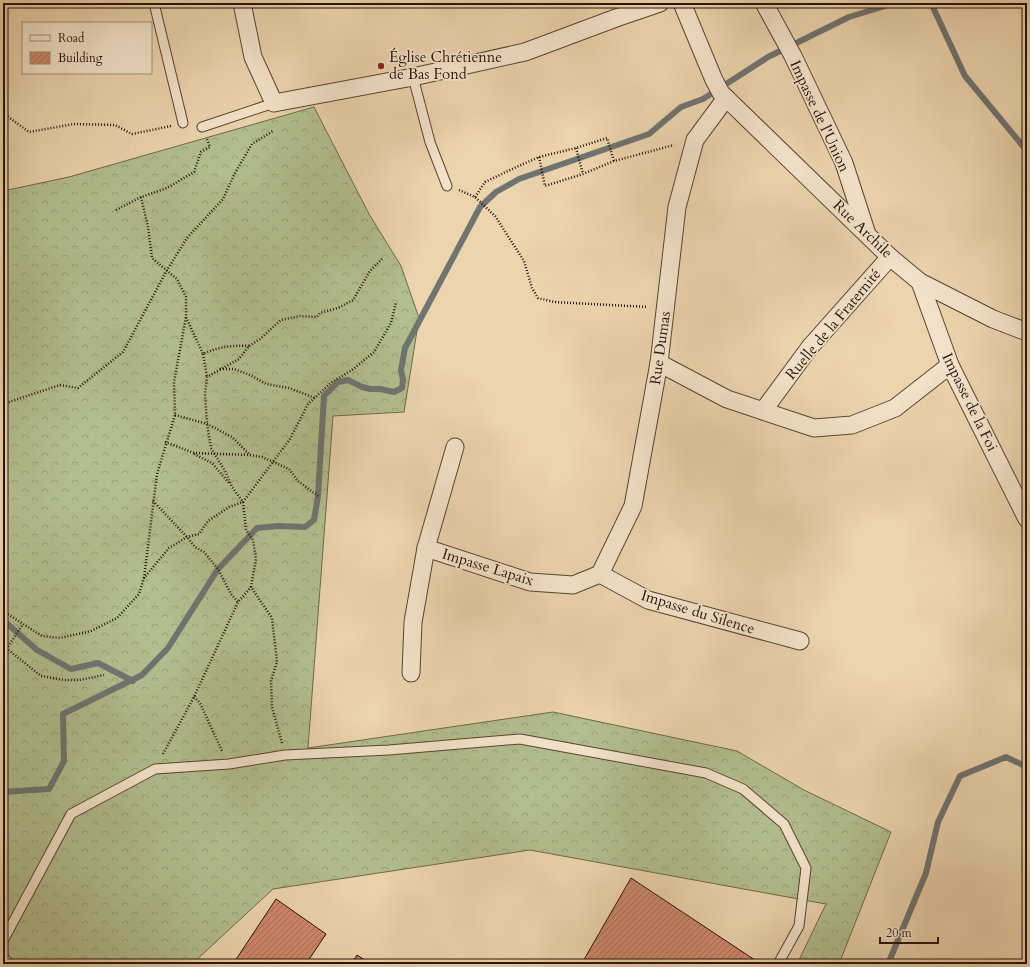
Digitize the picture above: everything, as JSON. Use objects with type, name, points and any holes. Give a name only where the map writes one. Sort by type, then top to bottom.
[{"type":"street","points":[[242,3],[253,57],[274,103],[412,77],[525,52],[660,3]]},
{"type":"street","name":"Rue Archile","points":[[682,3],[720,90],[890,257],[920,282],[993,319],[1027,332]]},
{"type":"street","name":"Impasse de l'Union","points":[[764,3],[784,38],[844,163],[867,233]]},
{"type":"street","name":"Rue Dumas","points":[[600,574],[634,506],[659,363],[677,207],[695,140],[720,90]]},
{"type":"street","name":"Ruelle de la Fraternité","points":[[763,411],[810,347],[890,257]]},
{"type":"street","name":"Impasse de la Foi","points":[[920,282],[950,365],[1027,519]]},
{"type":"street","points":[[659,363],[727,399],[814,428],[852,425],[895,408],[950,365]]},
{"type":"street","points":[[411,673],[413,622],[426,548],[455,447]]},
{"type":"street","name":"Impasse Lapaix","points":[[426,548],[530,582],[573,585],[600,574]]},
{"type":"street","name":"Impasse du Silence","points":[[600,574],[648,600],[800,641]]},
{"type":"lane","points":[[154,3],[183,123]]},
{"type":"lane","points":[[412,77],[430,142],[447,186]]},
{"type":"lane","points":[[202,127],[274,103]]},
{"type":"lane","points":[[3,941],[72,814],[155,769],[229,764],[285,754],[389,750],[520,739],[706,773],[743,789],[784,824],[806,868],[799,926],[778,964]]},
{"type":"lane","points":[[3,957],[10,964]]},
{"type":"path","points":[[3,113],[29,132],[74,124],[115,125],[132,134],[183,123]]},
{"type":"path","points":[[116,210],[141,197],[168,188],[194,172],[201,152],[210,147],[202,127]]},
{"type":"path","points":[[3,404],[60,385],[78,388],[123,352],[167,270],[187,238],[223,199],[235,173],[252,144],[274,131]]},
{"type":"path","points":[[614,161],[608,138],[539,157],[485,182],[475,197],[495,216],[524,261],[532,288],[538,298],[554,302],[666,308]]},
{"type":"path","points":[[539,157],[545,186],[584,174],[614,161],[695,140]]},
{"type":"path","points":[[576,148],[584,174]]},
{"type":"path","points":[[3,610],[42,636],[60,638],[91,631],[117,618],[139,594],[144,578],[157,474],[175,415],[174,382],[186,316],[186,297],[177,279],[152,258],[148,227],[141,197]]},
{"type":"path","points":[[207,377],[239,358],[249,346],[260,340],[282,320],[300,316],[317,317],[328,310],[338,308],[353,300],[370,271],[382,259]]},
{"type":"path","points":[[144,578],[169,548],[187,537],[199,534],[208,521],[229,507],[243,502],[290,438],[308,404],[332,382],[352,370],[374,352],[391,324],[396,302]]},
{"type":"path","points":[[186,316],[203,354],[207,377],[205,394],[209,439],[214,454],[226,471],[232,487]]},
{"type":"path","points":[[203,354],[216,348],[235,345],[249,346]]},
{"type":"path","points":[[220,369],[234,369],[250,375],[266,384],[290,388],[315,398]]},
{"type":"path","points":[[175,415],[207,424],[232,437],[250,455]]},
{"type":"path","points":[[155,769],[194,696],[238,602],[251,587],[256,559],[253,540],[246,530],[243,502],[232,487],[212,463],[194,453],[166,442]]},
{"type":"path","points":[[194,453],[250,455],[262,457],[272,463],[289,469],[298,481],[318,496]]},
{"type":"path","points":[[153,501],[195,547],[204,552],[218,569],[231,594],[238,602]]},
{"type":"path","points":[[251,587],[272,618],[277,662],[271,681],[272,707],[285,754]]},
{"type":"path","points":[[3,654],[22,624]]},
{"type":"path","points":[[6,648],[41,676],[64,680],[79,680],[104,675]]},
{"type":"path","points":[[194,696],[200,703],[215,738],[229,764]]},
{"type":"green space","points":[[314,107],[369,214],[401,266],[419,318],[404,412],[333,416],[308,748],[553,712],[737,751],[804,790],[891,832],[839,964],[797,964],[826,904],[530,850],[273,889],[192,964],[3,964],[3,191],[69,177]]},
{"type":"building","points":[[631,878],[761,964],[583,964],[582,963]]},
{"type":"building","points":[[276,899],[326,934],[306,964],[233,964]]},
{"type":"building","points":[[357,955],[371,964],[351,964]]},
{"type":"waterway","points":[[3,792],[49,789],[64,761],[63,714],[142,675],[168,648],[218,569],[257,528],[278,526],[305,527],[314,520],[318,496],[324,396],[338,382],[348,380],[370,389],[380,389],[394,392],[402,388],[403,380],[401,370],[405,348],[480,207],[496,192],[519,179],[649,134],[681,107],[703,99],[768,57],[849,17],[895,3]]},
{"type":"waterway","points":[[931,3],[965,76],[1027,151]]},
{"type":"waterway","points":[[3,620],[37,650],[71,669],[98,663],[133,681]]},
{"type":"waterway","points":[[888,964],[926,873],[938,822],[960,776],[1006,757],[1027,767]]},
{"type":"place","name":"Église Chrétienne de Bas Fond","points":[[381,66]]}]
